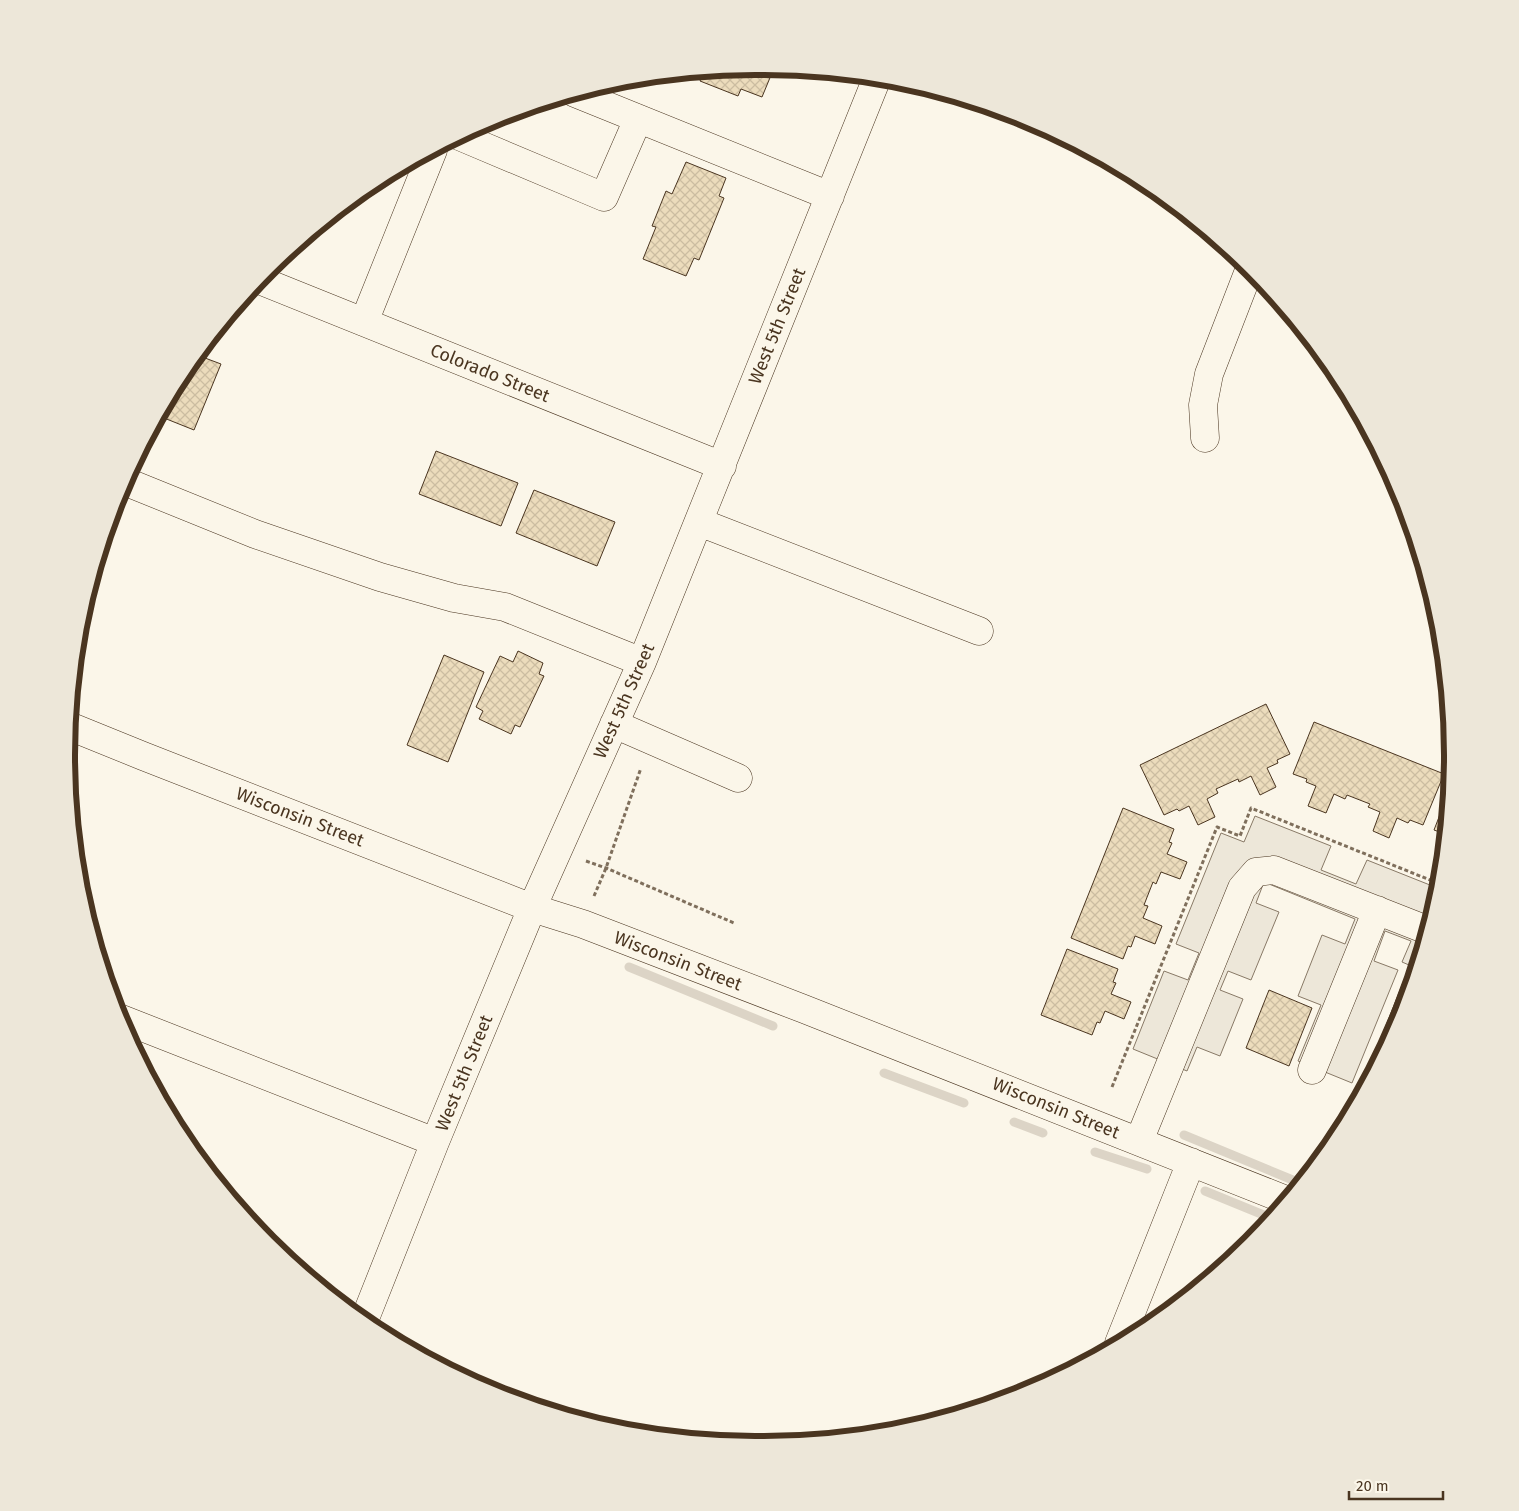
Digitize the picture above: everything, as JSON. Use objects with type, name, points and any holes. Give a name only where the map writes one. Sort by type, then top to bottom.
[{"type":"street","name":"West 5th Street","points":[[367,1314],[435,1142],[532,908],[642,662],[874,85]]},
{"type":"street","points":[[583,97],[830,196]]},
{"type":"street","points":[[467,139],[604,197],[638,118]]},
{"type":"street","points":[[364,322],[430,158]]},
{"type":"street","points":[[1205,438],[1203,405],[1209,374],[1247,276]]},
{"type":"street","name":"Colorado Street","points":[[266,283],[722,466]]},
{"type":"street","points":[[132,485],[255,534],[380,577],[454,598],[505,606],[642,662]]},
{"type":"street","points":[[699,522],[979,631]]},
{"type":"street","points":[[614,724],[738,778]]},
{"type":"street","name":"Wisconsin Street","points":[[76,729],[532,908],[583,924],[804,1009],[1280,1198]]},
{"type":"street","points":[[1139,1141],[1242,888],[1256,872],[1274,870],[1422,928]]},
{"type":"street","points":[[1312,1070],[1377,910]]},
{"type":"street","points":[[130,1023],[435,1142]]},
{"type":"street","points":[[1123,1333],[1191,1162]]},
{"type":"path","points":[[583,924],[606,868],[651,740]]},
{"type":"path","points":[[557,852],[606,868],[734,923]]},
{"type":"shaded area","points":[[1255,816],[1331,846],[1321,870],[1356,884],[1367,860],[1431,886],[1421,932],[1411,966],[1402,962],[1411,941],[1385,931],[1374,961],[1398,970],[1352,1083],[1298,1061],[1321,1005],[1298,996],[1322,935],[1345,944],[1355,919],[1264,882],[1256,903],[1279,912],[1251,980],[1228,971],[1220,990],[1243,999],[1220,1056],[1197,1047],[1187,1071],[1133,1049],[1164,971],[1188,980],[1199,953],[1176,944],[1221,833],[1244,842]]},
{"type":"building","points":[[771,75],[762,97],[741,89],[738,96],[700,81],[702,77],[711,76]]},
{"type":"building","points":[[686,162],[726,178],[719,196],[724,198],[699,260],[694,258],[686,276],[643,259],[656,227],[652,226],[666,191],[672,194]]},
{"type":"building","points":[[204,358],[221,364],[194,430],[164,418]]},
{"type":"building","points":[[436,451],[518,483],[501,526],[419,494]]},
{"type":"building","points":[[534,490],[615,522],[597,566],[516,533]]},
{"type":"building","points":[[518,651],[543,663],[539,674],[544,676],[520,727],[515,725],[511,734],[479,719],[483,711],[476,707],[500,656],[513,662]]},
{"type":"building","points":[[444,655],[484,672],[448,762],[407,745]]},
{"type":"building","points":[[1266,704],[1290,754],[1277,760],[1278,763],[1267,768],[1276,787],[1260,795],[1251,776],[1239,782],[1238,779],[1216,789],[1218,793],[1207,799],[1215,817],[1198,825],[1189,806],[1164,815],[1140,765]]},
{"type":"building","points":[[1314,722],[1444,774],[1423,825],[1410,820],[1408,823],[1397,818],[1389,838],[1373,831],[1380,812],[1368,807],[1370,804],[1347,795],[1345,799],[1334,794],[1326,813],[1308,806],[1316,786],[1306,782],[1307,779],[1293,774]]},
{"type":"building","points":[[1123,808],[1174,829],[1169,842],[1172,843],[1167,854],[1187,862],[1180,879],[1161,872],[1156,884],[1153,882],[1144,905],[1148,906],[1143,918],[1162,926],[1155,944],[1135,936],[1131,947],[1128,946],[1123,959],[1071,938]]},
{"type":"building","points":[[1442,809],[1439,832],[1434,830]]},
{"type":"building","points":[[1067,949],[1118,969],[1113,982],[1116,983],[1111,994],[1131,1002],[1124,1019],[1105,1011],[1100,1023],[1097,1022],[1092,1035],[1041,1015]]},
{"type":"building","points":[[1406,975],[1407,975],[1392,1016],[1374,1057]]},
{"type":"building","points":[[1269,990],[1312,1008],[1289,1066],[1246,1048]]},
{"type":"waterway","points":[[629,967],[773,1026]]},
{"type":"waterway","points":[[884,1073],[964,1103]]},
{"type":"waterway","points":[[1014,1122],[1043,1133]]},
{"type":"waterway","points":[[1184,1135],[1294,1181]]},
{"type":"waterway","points":[[1095,1152],[1147,1169]]},
{"type":"waterway","points":[[1205,1191],[1265,1215]]}]
